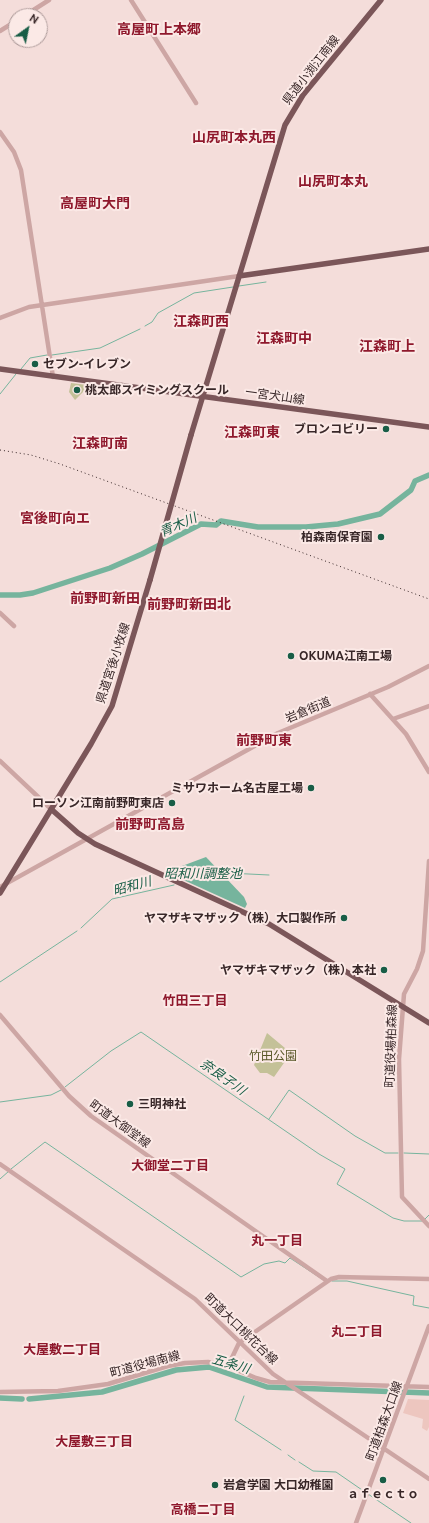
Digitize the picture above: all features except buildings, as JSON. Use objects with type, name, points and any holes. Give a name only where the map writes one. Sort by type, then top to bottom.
[{"type":"main road","name":"県道小渕江南線","points":[[203,397],[285,125],[302,95],[381,0]]},
{"type":"main road","points":[[239,276],[429,249]]},
{"type":"main road","name":"一宮犬山線","points":[[0,370],[429,427]]},
{"type":"main road","name":"県道宮後小牧線","points":[[0,893],[112,706],[203,397]]},
{"type":"main road","points":[[51,809],[87,840],[258,918],[429,1023]]},
{"type":"street","points":[[36,8],[49,0]]},
{"type":"street","points":[[131,0],[196,103]]},
{"type":"street","points":[[0,132],[14,152],[20,170],[53,377]]},
{"type":"street","points":[[0,318],[16,311],[42,305],[239,276]]},
{"type":"street","points":[[0,613],[14,626]]},
{"type":"street","name":"岩倉街道","points":[[0,887],[156,802],[278,733],[370,694],[429,666]]},
{"type":"street","points":[[370,694],[410,739],[429,772]]},
{"type":"street","points":[[393,719],[429,706]]},
{"type":"street","points":[[0,761],[51,809]]},
{"type":"street","name":"町道役場柏森線","points":[[429,861],[423,951],[417,970],[405,991],[402,1006],[399,1057],[402,1195],[404,1200],[429,1226]]},
{"type":"street","name":"町道大御堂線","points":[[0,1015],[69,1096],[91,1116],[327,1281]]},
{"type":"street","name":"町道大口桃花台線","points":[[0,1164],[195,1299],[270,1371],[287,1384],[429,1479]]},
{"type":"street","points":[[228,1366],[240,1342],[327,1281],[339,1277],[429,1279]]},
{"type":"street","name":"町道柏森大口線","points":[[356,1523],[427,1338],[429,1326]]},
{"type":"street","name":"町道役場南線","points":[[0,1392],[58,1391],[108,1384],[168,1366],[185,1363],[208,1362],[228,1366],[263,1381],[287,1384],[407,1388],[429,1387]]},
{"type":"green space","name":"桃太郎スイミングスクール","points":[[71,383],[87,385],[86,389],[75,400],[69,392]]},
{"type":"green space","name":"竹田公園","points":[[267,1033],[291,1053],[274,1077],[267,1073],[260,1073],[254,1065]]},
{"type":"shaded area","points":[[408,1399],[429,1400],[429,1427],[427,1431],[422,1428],[423,1419],[403,1413]]},
{"type":"water","name":"昭和川調整池","points":[[206,857],[244,897],[247,904],[245,908],[166,872]]},
{"type":"waterway","points":[[239,286],[266,282]]},
{"type":"waterway","points":[[145,326],[152,322],[158,313],[194,293],[233,287]]},
{"type":"waterway","points":[[52,355],[100,348],[140,329]]},
{"type":"waterway","points":[[21,369],[30,358],[47,355]]},
{"type":"waterway","points":[[0,394],[16,374]]},
{"type":"waterway","name":"青木川","points":[[0,595],[20,595],[33,593],[110,568],[142,554],[201,524],[216,525],[221,521],[258,527],[306,527],[338,524],[380,514],[411,490],[415,481],[429,475]]},
{"type":"waterway","name":"昭和川","points":[[228,873],[269,875]]},
{"type":"waterway","name":"昭和川","points":[[81,928],[112,899],[174,885]]},
{"type":"waterway","name":"昭和川","points":[[0,982],[77,931]]},
{"type":"waterway","name":"奈良子川","points":[[65,1087],[111,1051],[141,1032],[319,1154],[345,1169],[337,1184],[393,1218],[404,1221],[422,1221]]},
{"type":"waterway","name":"奈良子川","points":[[0,1102],[51,1095],[61,1090]]},
{"type":"waterway","name":"奈良子川","points":[[269,1119],[289,1090],[355,1136],[385,1153],[398,1153]]},
{"type":"waterway","points":[[11,1169],[45,1142],[241,1277],[264,1264],[279,1261],[285,1263],[290,1258],[325,1281]]},
{"type":"waterway","name":"奈良子川","points":[[404,1153],[429,1154]]},
{"type":"waterway","points":[[0,1179],[9,1171]]},
{"type":"waterway","points":[[425,1219],[429,1215]]},
{"type":"waterway","points":[[332,1281],[347,1281],[414,1296],[413,1305],[429,1308]]},
{"type":"waterway","name":"五条川","points":[[29,1399],[102,1392],[176,1370],[209,1367],[267,1387],[429,1393]]},
{"type":"waterway","points":[[244,1396],[235,1420],[281,1450]]},
{"type":"waterway","name":"五条川","points":[[0,1398],[22,1399]]},
{"type":"waterway","points":[[288,1455],[295,1460]]},
{"type":"waterway","points":[[299,1462],[313,1471],[336,1472],[365,1492]]},
{"type":"waterway","points":[[368,1494],[411,1523]]},
{"type":"railway","points":[[0,450],[31,455],[60,464],[429,599]]},
{"type":"place","name":"セブン-イレブン","points":[[35,364]]},
{"type":"place","name":"桃太郎スイミングスクール","points":[[77,390]]},
{"type":"place","name":"ブロンコビリー","points":[[386,429]]},
{"type":"place","name":"柏森南保育園","points":[[381,537]]},
{"type":"place","name":"OKUMA江南工場","points":[[291,656]]},
{"type":"place","name":"ミサワホーム名古屋工場","points":[[311,788]]},
{"type":"place","name":"ローソン江南前野町東店","points":[[172,803]]},
{"type":"place","name":"ヤマザキマザック（株）大口製作所","points":[[344,918]]},
{"type":"place","name":"ヤマザキマザック（株）本社","points":[[384,970]]},
{"type":"place","name":"三明神社","points":[[130,1104]]},
{"type":"place","name":"ａｆｅｃｔｏ","points":[[383,1480]]},
{"type":"place","name":"岩倉学園 大口幼稚園","points":[[215,1485]]},
{"type":"district","name":"高屋町上本郷","points":[[159,29]]},
{"type":"district","name":"山尻町本丸西","points":[[234,137]]},
{"type":"district","name":"山尻町本丸","points":[[333,181]]},
{"type":"district","name":"高屋町大門","points":[[95,203]]},
{"type":"district","name":"江森町西","points":[[201,321]]},
{"type":"district","name":"江森町中","points":[[284,338]]},
{"type":"district","name":"江森町上","points":[[387,346]]},
{"type":"district","name":"江森町東","points":[[252,432]]},
{"type":"district","name":"江森町南","points":[[100,443]]},
{"type":"district","name":"宮後町向エ","points":[[55,518]]},
{"type":"district","name":"前野町新田","points":[[105,598]]},
{"type":"district","name":"前野町新田北","points":[[189,604]]},
{"type":"district","name":"前野町東","points":[[264,740]]},
{"type":"district","name":"前野町高島","points":[[150,824]]},
{"type":"district","name":"竹田三丁目","points":[[195,1001]]},
{"type":"district","name":"大御堂二丁目","points":[[170,1166]]},
{"type":"district","name":"丸一丁目","points":[[277,1241]]},
{"type":"district","name":"丸二丁目","points":[[357,1332]]},
{"type":"district","name":"大屋敷二丁目","points":[[62,1350]]},
{"type":"district","name":"大屋敷三丁目","points":[[94,1442]]},
{"type":"district","name":"高橋二丁目","points":[[203,1510]]}]
